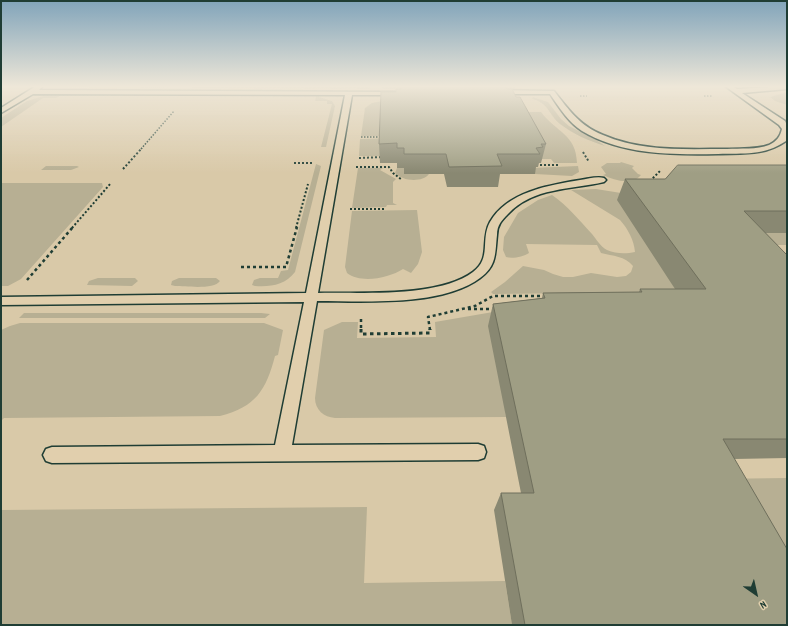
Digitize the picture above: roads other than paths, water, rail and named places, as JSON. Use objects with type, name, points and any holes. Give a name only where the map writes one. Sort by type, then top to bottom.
[{"type":"lane","points":[[282,453],[345,115]]},
{"type":"lane","points":[[569,115],[572,120],[584,129],[610,140],[643,148],[679,152],[755,150],[772,146],[783,140],[786,131],[782,123],[773,115]]},
{"type":"lane","points":[[1,301],[400,296],[432,293],[456,286],[478,274],[488,264],[492,229],[497,219],[517,201],[541,191],[601,180]]},
{"type":"lane","points":[[52,455],[478,452]]}]
